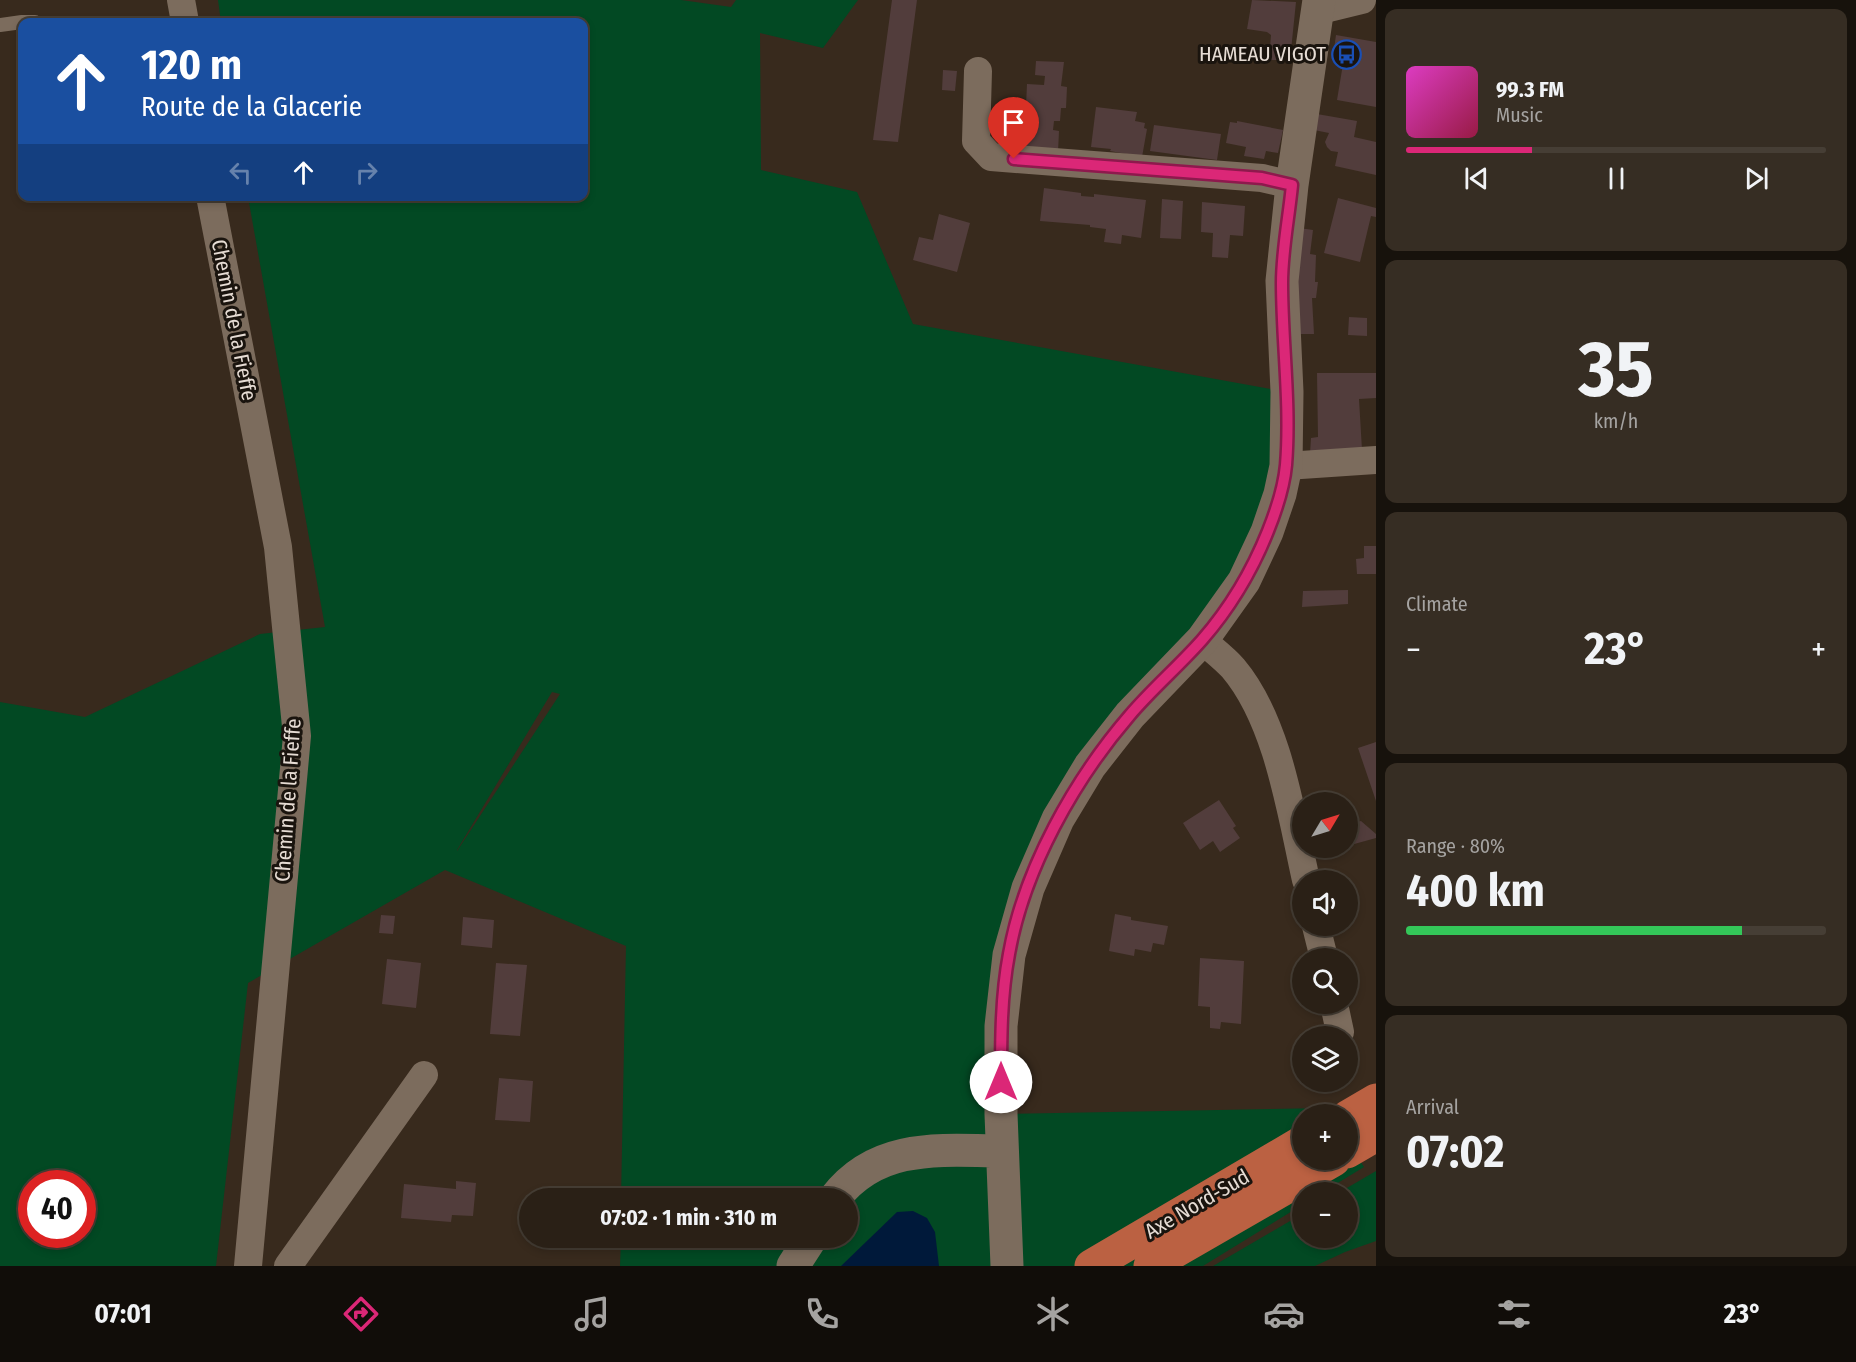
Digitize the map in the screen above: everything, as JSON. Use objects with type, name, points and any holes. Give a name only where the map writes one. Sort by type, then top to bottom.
[{"type":"highway","points":[[1358,1111],[1376,1101]]},
{"type":"highway","points":[[1358,1146],[1376,1135]]},
{"type":"highway","name":"Axe Nord-Sud","points":[[1091,1266],[1292,1148]]},
{"type":"highway","name":"Axe Nord-Sud","points":[[1150,1266],[1317,1170]]},
{"type":"street","points":[[182,0],[184,18]]},
{"type":"street","points":[[1007,1266],[1002,1151],[1001,1026],[1009,955],[1028,888],[1058,819],[1090,766],[1130,715],[1202,640],[1244,581],[1267,532],[1280,494],[1286,466],[1287,393],[1282,281],[1292,185],[1318,5],[1362,0]]},
{"type":"street","points":[[978,71],[976,141],[991,157],[1262,178],[1292,185]]},
{"type":"street","name":"Chemin de la Fieffe","points":[[211,201],[278,547],[297,736],[248,1266]]},
{"type":"street","points":[[1286,466],[1376,460]]},
{"type":"street","points":[[1202,640],[1233,669],[1262,714],[1280,767],[1304,870]]},
{"type":"street","points":[[288,1266],[424,1075]]},
{"type":"street","points":[[844,1188],[858,1173],[875,1164],[911,1153],[938,1150],[1002,1151]]},
{"type":"street","points":[[793,1266],[805,1248]]},
{"type":"lane","points":[[0,25],[18,23]]},
{"type":"green space","points":[[218,0],[681,0],[731,7],[736,0],[858,0],[823,48],[760,33],[761,170],[857,192],[913,324],[1287,392],[1280,494],[1028,888],[1001,1114],[1292,1109],[1292,1170],[1358,1170],[1358,1158],[1364,1167],[1339,1182],[1292,1182],[1292,1211],[1203,1266],[620,1266],[621,1248],[858,1248],[858,1188],[621,1188],[626,946],[445,870],[248,983],[216,1266],[0,1266],[0,702],[85,717],[260,634],[325,627],[249,201],[588,201],[588,18],[220,18]],"holes":[[[552,692],[560,694],[457,851]]]},
{"type":"green space","points":[[1376,1171],[1376,1241],[1358,1247],[1358,1182]]},
{"type":"green space","points":[[1292,1220],[1292,1248],[1356,1248],[1315,1266],[1213,1266]]},
{"type":"water","points":[[913,1211],[927,1218],[935,1232],[939,1266],[841,1266],[897,1212]]},
{"type":"building","points":[[892,0],[917,0],[898,142],[873,140]]},
{"type":"building","points":[[1252,0],[1296,2],[1290,60],[1269,60],[1271,35],[1267,32],[1247,29]]},
{"type":"building","points":[[1336,35],[1376,42],[1376,107],[1337,100],[1345,52],[1334,49]]},
{"type":"building","points":[[1036,61],[1064,62],[1061,86],[1067,87],[1066,108],[1061,108],[1060,121],[1054,121],[1053,130],[1059,131],[1058,152],[1018,150],[1019,128],[1037,129],[1037,120],[1032,120],[1033,106],[1026,106],[1027,84],[1044,85],[1045,76],[1035,75]]},
{"type":"building","points":[[943,70],[957,71],[955,91],[942,90]]},
{"type":"building","points":[[1096,107],[1137,112],[1135,121],[1145,123],[1144,128],[1147,129],[1142,157],[1110,151],[1111,149],[1091,147]]},
{"type":"building","points":[[1317,114],[1357,121],[1354,137],[1376,142],[1376,175],[1335,166],[1338,152],[1331,151],[1325,142],[1329,133],[1314,130]]},
{"type":"building","points":[[1237,121],[1283,130],[1278,153],[1266,151],[1264,159],[1244,156],[1246,147],[1226,143],[1230,122],[1237,123]]},
{"type":"building","points":[[1154,125],[1221,134],[1217,160],[1150,151]]},
{"type":"building","points":[[1044,188],[1081,193],[1081,196],[1094,197],[1094,194],[1146,200],[1141,238],[1122,235],[1121,244],[1104,242],[1106,229],[1090,227],[1090,225],[1040,221]]},
{"type":"building","points":[[1338,198],[1376,208],[1376,217],[1371,216],[1360,262],[1324,253]]},
{"type":"building","points":[[1162,199],[1183,201],[1181,239],[1160,238]]},
{"type":"building","points":[[1202,202],[1245,206],[1243,236],[1230,235],[1228,258],[1212,257],[1213,233],[1201,232]]},
{"type":"building","points":[[939,214],[970,223],[957,272],[913,260],[919,237],[933,240]]},
{"type":"building","points":[[1299,228],[1313,230],[1310,254],[1316,255],[1315,282],[1318,282],[1316,298],[1312,298],[1314,334],[1295,334]]},
{"type":"building","points":[[1349,317],[1367,318],[1367,336],[1348,335]]},
{"type":"building","points":[[1317,373],[1376,373],[1376,398],[1359,399],[1362,450],[1310,454],[1311,438],[1318,437]]},
{"type":"building","points":[[1364,546],[1376,546],[1376,574],[1357,574],[1356,559],[1364,558]]},
{"type":"building","points":[[1348,590],[1348,604],[1302,607],[1303,591]]},
{"type":"building","points":[[1376,742],[1376,801],[1358,748]]},
{"type":"building","points":[[1219,800],[1236,826],[1233,828],[1240,838],[1220,852],[1213,841],[1200,850],[1183,823]]},
{"type":"building","points":[[1361,821],[1376,834],[1376,838],[1358,843],[1358,822]]},
{"type":"building","points":[[1115,914],[1131,917],[1131,920],[1168,926],[1164,945],[1153,943],[1151,952],[1135,949],[1134,956],[1109,951]]},
{"type":"building","points":[[381,915],[395,916],[393,934],[379,933]]},
{"type":"building","points":[[463,917],[494,920],[492,948],[461,945]]},
{"type":"building","points":[[1200,958],[1244,961],[1241,1024],[1221,1022],[1220,1029],[1210,1028],[1210,1007],[1198,1006]]},
{"type":"building","points":[[387,959],[421,963],[416,1008],[382,1004]]},
{"type":"building","points":[[496,963],[527,965],[520,1036],[490,1034]]},
{"type":"building","points":[[499,1078],[533,1081],[530,1122],[495,1120]]},
{"type":"building","points":[[456,1181],[476,1183],[473,1216],[452,1215],[451,1222],[401,1218],[404,1184],[456,1189]]},
{"type":"place","name":"HAMEAU VIGOT","points":[[1347,54]]},
{"type":"route","points":[[1001,1082],[1001,1026],[1009,955],[1028,888],[1058,819],[1090,766],[1130,715],[1202,640],[1223,613],[1244,581],[1274,513],[1286,466],[1287,393],[1282,281],[1292,185],[1262,178],[1014,159]]}]
